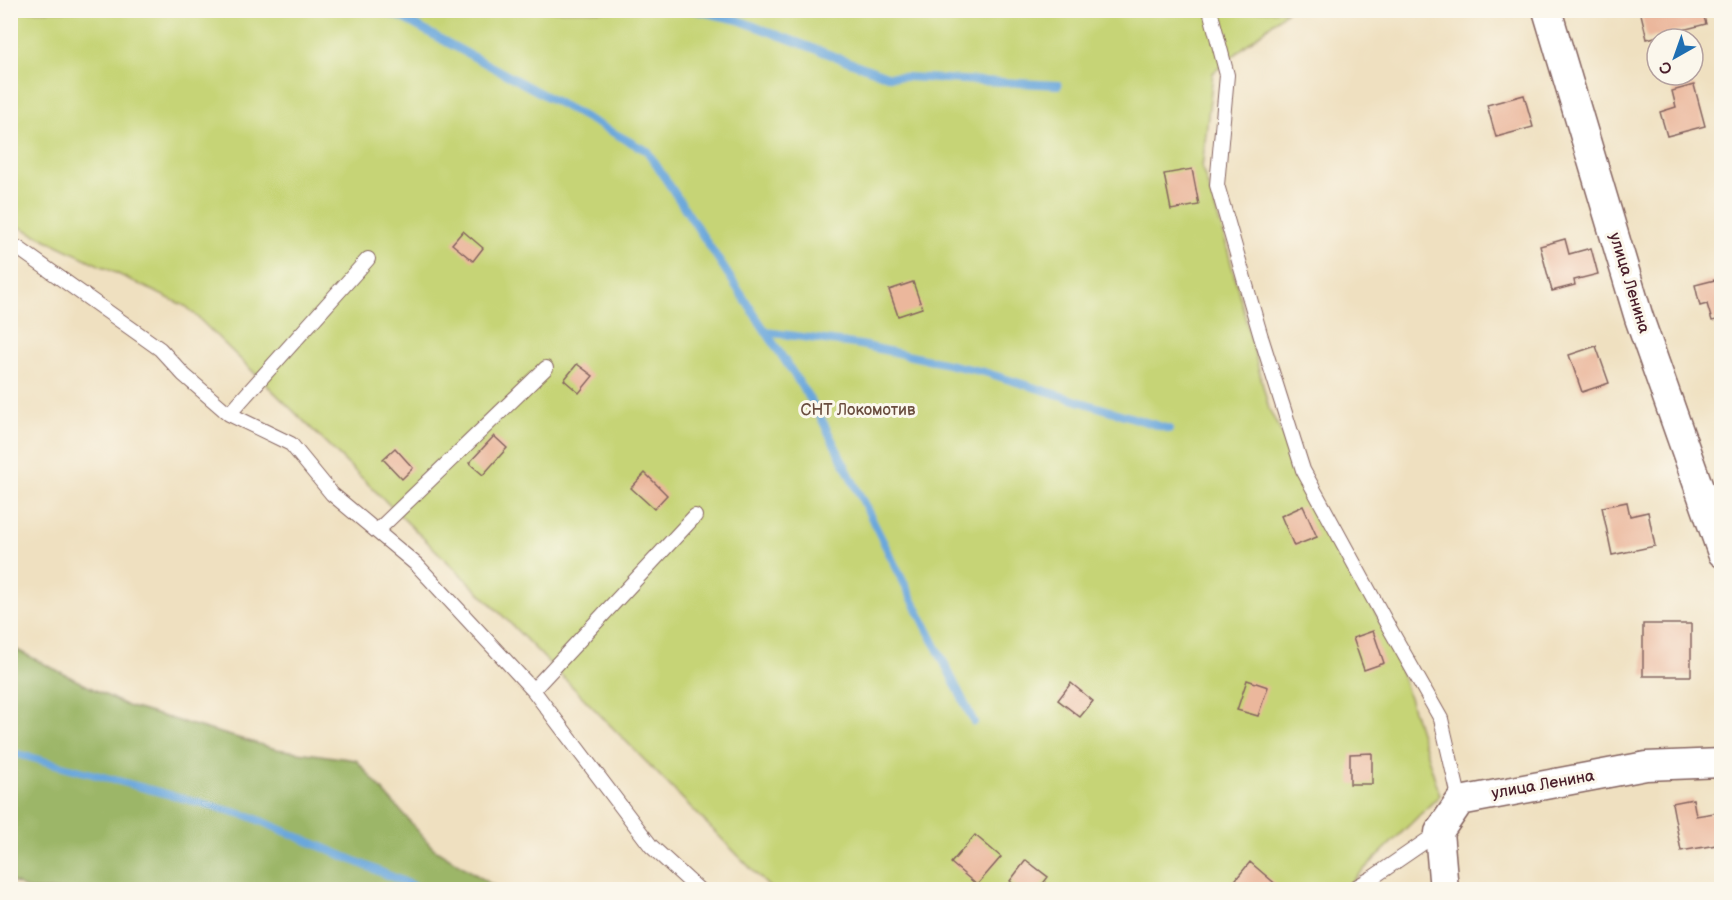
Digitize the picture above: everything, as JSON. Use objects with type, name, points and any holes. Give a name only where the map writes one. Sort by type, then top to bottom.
[{"type":"street","name":"улица Ленина","points":[[1547,10],[1639,318],[1722,553]]},
{"type":"street","name":"улица Ленина","points":[[1460,801],[1646,766],[1722,763]]},
{"type":"street","points":[[1444,890],[1438,832],[1460,801]]},
{"type":"lane","points":[[1210,10],[1227,75],[1217,185],[1302,470],[1441,719],[1460,801]]},
{"type":"lane","points":[[18,248],[160,349],[184,375],[229,414],[291,444],[332,494],[417,565],[533,690],[651,846],[699,890]]},
{"type":"lane","points":[[229,414],[368,259]]},
{"type":"lane","points":[[377,531],[546,368]]},
{"type":"lane","points":[[533,690],[695,516]]},
{"type":"lane","points":[[1351,890],[1438,832]]},
{"type":"green space","name":"СНТ Локомотив","points":[[10,11],[1287,11],[1213,73],[1202,168],[1224,236],[1269,409],[1393,647],[1440,795],[1344,889],[771,889],[502,615],[187,307],[11,223]]},
{"type":"green space","points":[[11,647],[127,706],[276,749],[356,760],[433,848],[499,889],[30,890],[11,881]]},
{"type":"building","points":[[1640,10],[1702,10],[1706,24],[1694,27],[1645,27],[1645,31]]},
{"type":"building","points":[[1695,87],[1705,126],[1667,136],[1660,112],[1676,107],[1672,91]]},
{"type":"building","points":[[1524,95],[1533,127],[1496,137],[1487,105]]},
{"type":"building","points":[[1192,169],[1199,205],[1171,210],[1164,174]]},
{"type":"building","points":[[463,231],[483,248],[473,261],[452,244]]},
{"type":"building","points":[[1565,239],[1569,254],[1591,248],[1598,274],[1574,280],[1575,285],[1552,291],[1540,246]]},
{"type":"building","points":[[1719,279],[1722,290],[1722,319],[1712,321],[1707,304],[1700,306],[1695,285]]},
{"type":"building","points":[[913,282],[922,308],[898,316],[889,290]]},
{"type":"building","points":[[1596,346],[1609,383],[1582,392],[1569,355]]},
{"type":"building","points":[[577,364],[593,376],[579,393],[564,380]]},
{"type":"building","points":[[494,436],[507,448],[483,475],[469,463]]},
{"type":"building","points":[[395,448],[413,468],[402,479],[383,459]]},
{"type":"building","points":[[645,473],[667,495],[654,509],[631,488]]},
{"type":"building","points":[[1627,502],[1630,516],[1648,512],[1655,546],[1612,555],[1602,507]]},
{"type":"building","points":[[1303,506],[1317,537],[1294,546],[1281,516]]},
{"type":"building","points":[[1643,624],[1691,624],[1691,676],[1643,676]]},
{"type":"building","points":[[1373,631],[1384,663],[1364,670],[1353,638]]},
{"type":"building","points":[[1247,680],[1268,687],[1258,716],[1237,710]]},
{"type":"building","points":[[1071,683],[1093,701],[1080,717],[1058,700]]},
{"type":"building","points":[[1372,753],[1372,784],[1350,784],[1350,754]]},
{"type":"building","points":[[1693,799],[1696,816],[1721,812],[1722,844],[1681,851],[1672,803]]},
{"type":"building","points":[[975,835],[1001,857],[977,885],[951,863]]},
{"type":"building","points":[[1026,860],[1048,877],[1038,890],[1020,890],[1010,881]]},
{"type":"building","points":[[1250,862],[1279,887],[1278,890],[1239,890],[1232,884]]},
{"type":"waterway","points":[[378,10],[402,18],[647,151],[816,408],[974,722]]},
{"type":"waterway","points":[[402,18],[433,10]]},
{"type":"waterway","points":[[693,10],[738,20],[887,76],[1058,85]]},
{"type":"waterway","points":[[766,332],[861,345],[984,372],[1169,429]]},
{"type":"waterway","points":[[10,752],[249,816],[423,890]]}]
